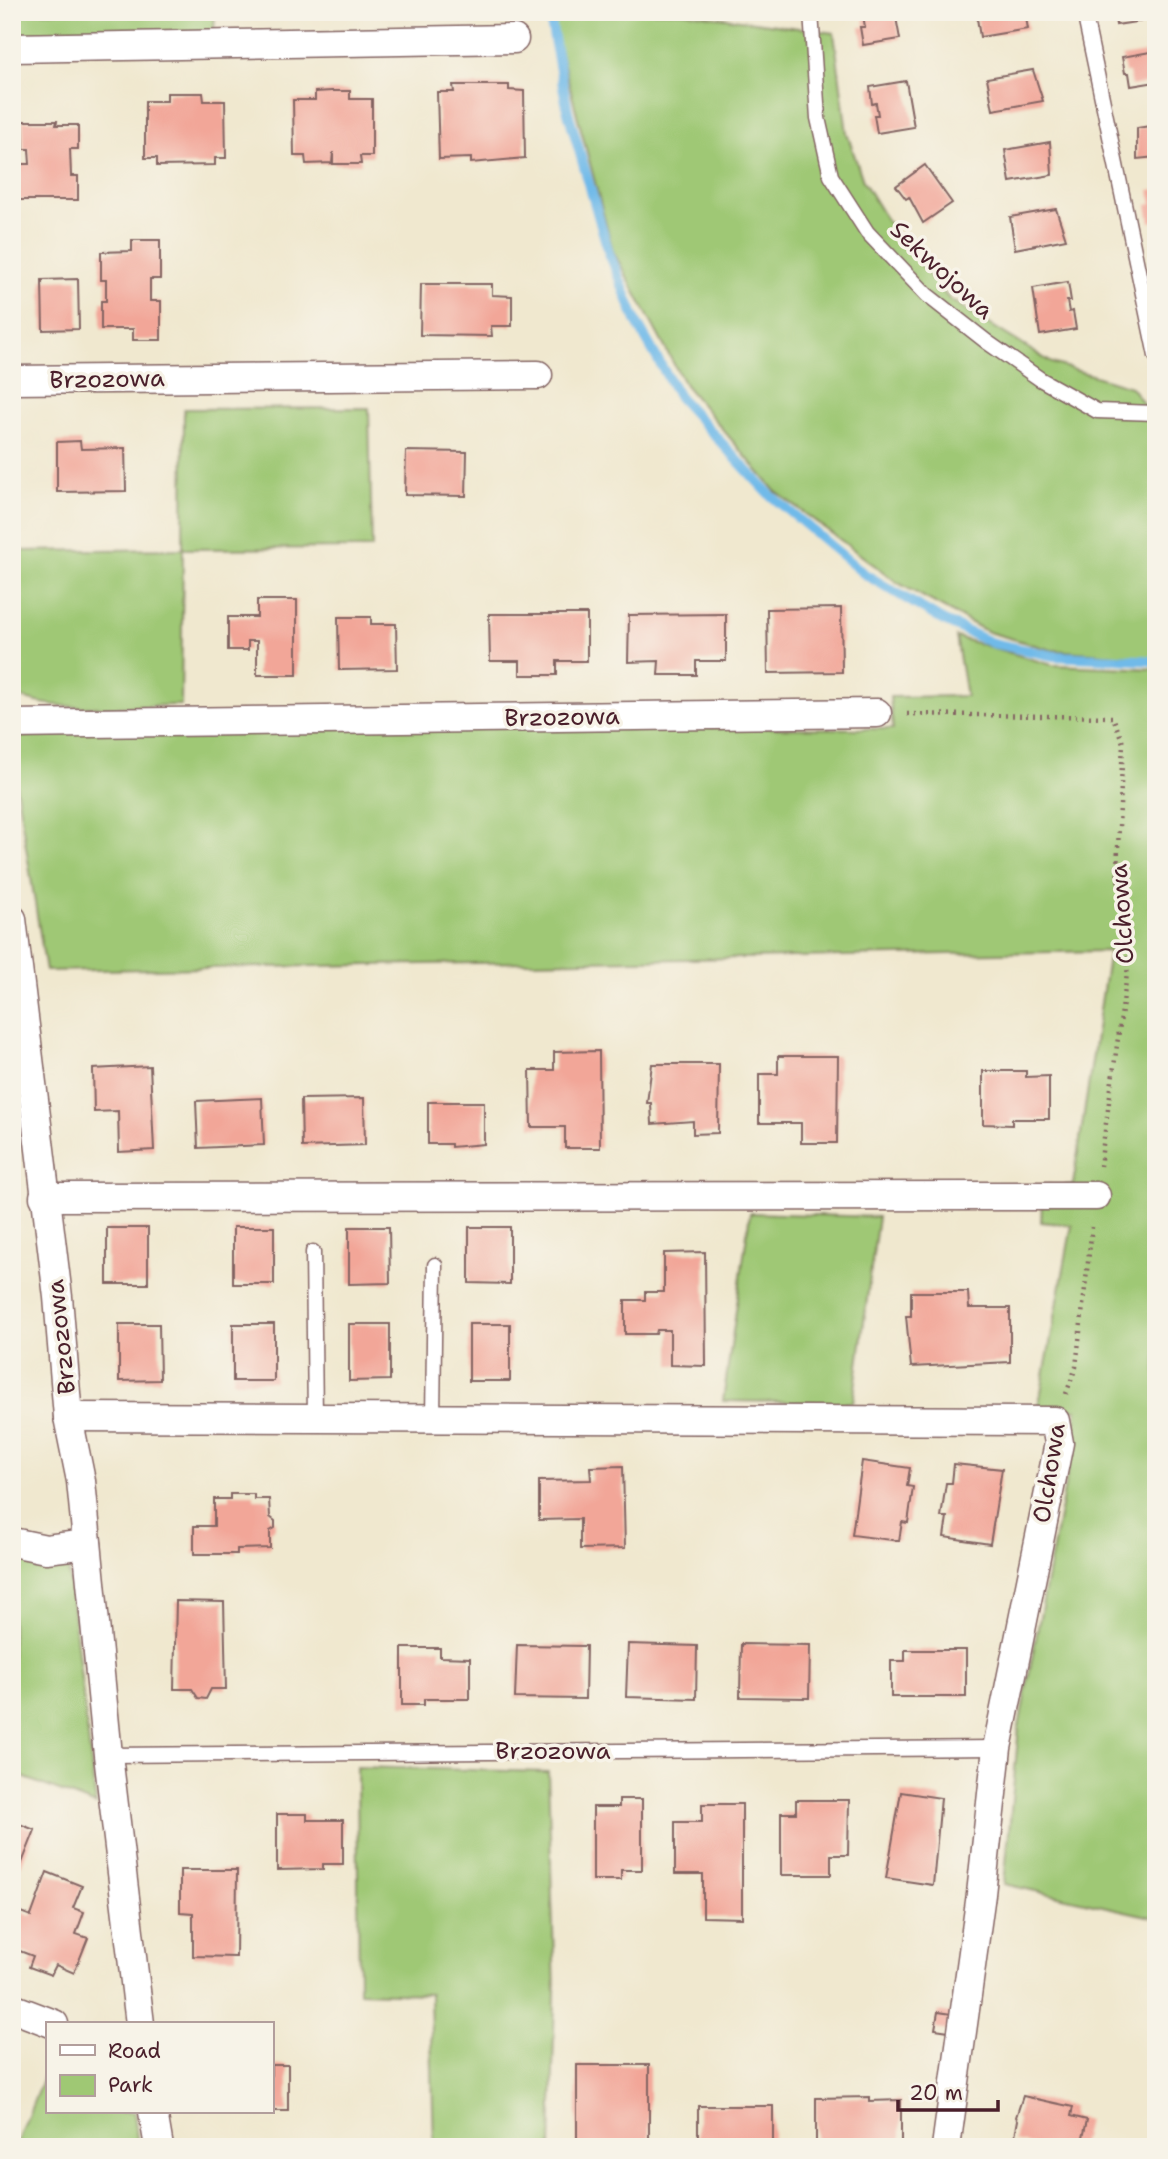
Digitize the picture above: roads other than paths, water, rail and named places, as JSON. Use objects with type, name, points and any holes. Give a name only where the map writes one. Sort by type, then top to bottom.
[{"type":"street","points":[[12,48],[514,39]]},
{"type":"street","name":"Brzozowa","points":[[12,380],[538,375]]},
{"type":"street","name":"Brzozowa","points":[[12,724],[877,713]]},
{"type":"street","name":"Brzozowa","points":[[12,919],[23,1090],[44,1198],[68,1417],[81,1481],[108,1755],[140,2022]]},
{"type":"street","points":[[44,1198],[1096,1196]]},
{"type":"street","points":[[68,1417],[433,1418]]},
{"type":"street","name":"Olchowa","points":[[433,1418],[1055,1421],[1059,1443],[997,1748],[981,1894],[946,2147]]},
{"type":"street","points":[[12,1542],[46,1549],[87,1544]]},
{"type":"street","points":[[12,2008],[49,2022]]},
{"type":"street","points":[[153,2114],[159,2147]]},
{"type":"lane","name":"Sekwojowa","points":[[811,12],[818,118],[831,176],[867,232],[927,295],[1040,379],[1097,411],[1156,413]]},
{"type":"lane","points":[[1084,12],[1156,356]]},
{"type":"lane","points":[[313,1252],[315,1417]]},
{"type":"lane","points":[[433,1418],[435,1265]]},
{"type":"lane","name":"Brzozowa","points":[[108,1755],[997,1748]]},
{"type":"waterway","points":[[549,12],[568,112],[609,253],[637,323],[679,397],[769,494],[863,573],[942,620],[992,643],[1054,656],[1156,661]]}]
